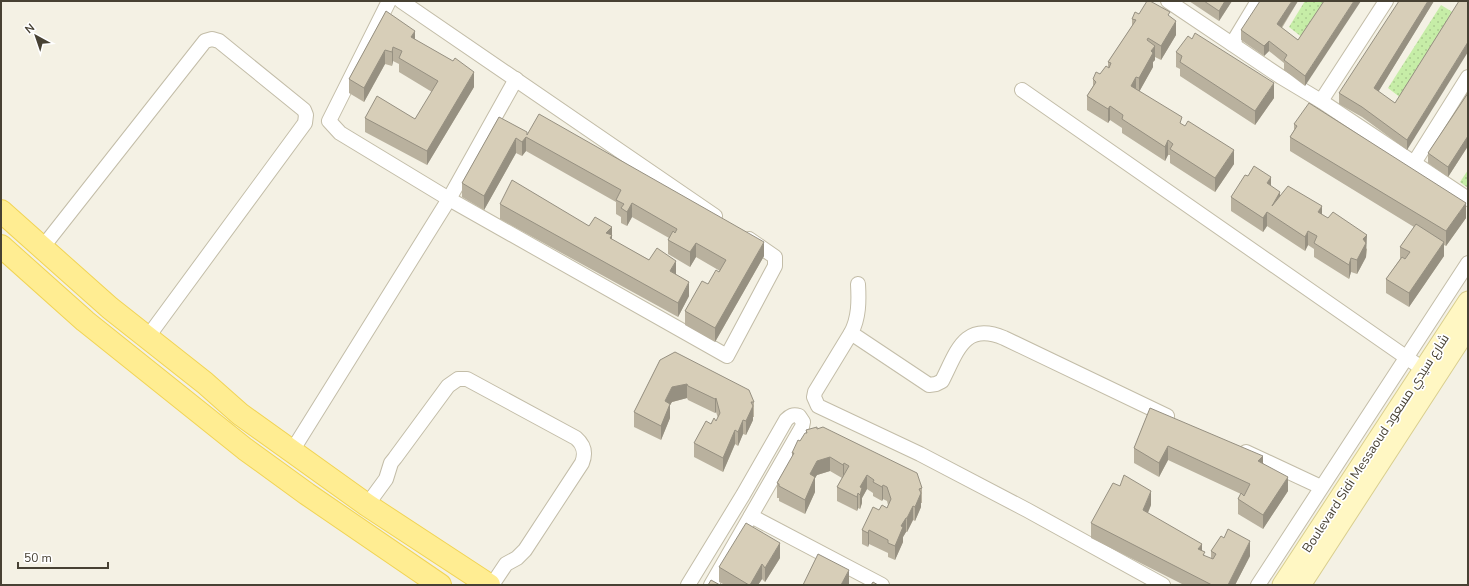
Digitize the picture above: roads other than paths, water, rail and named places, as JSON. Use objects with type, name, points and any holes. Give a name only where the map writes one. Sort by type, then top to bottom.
[{"type":"main road","points":[[1,211],[110,308],[240,414],[367,505],[490,585]]},
{"type":"main road","points":[[1,246],[85,321],[245,449],[313,499],[440,585]]},
{"type":"street","points":[[389,1],[329,120],[340,133],[450,199],[727,356],[775,266],[775,257],[736,230]]},
{"type":"street","points":[[400,1],[723,221]]},
{"type":"street","points":[[1168,1],[1468,199]]},
{"type":"street","points":[[1232,44],[1258,1]]},
{"type":"street","points":[[1321,101],[1386,1]]},
{"type":"street","points":[[42,248],[205,41],[212,39],[219,41],[304,110],[306,115],[305,123],[147,338]]},
{"type":"street","points":[[1414,163],[1468,76]]},
{"type":"street","points":[[292,451],[450,199],[516,80]]},
{"type":"street","points":[[1022,90],[1424,369]]},
{"type":"street","points":[[1258,585],[1468,263]]},
{"type":"street","points":[[858,284],[859,304],[854,327],[815,392],[814,397],[818,406],[920,454],[1027,510],[1163,585]]},
{"type":"street","name":"Boulevard Sidi Messaoud شارع سيدي مسعود","points":[[1282,585],[1468,301]]},
{"type":"street","name":"Boulevard Sidi Messaoud شارع سيدي مسعود","points":[[1301,585],[1468,328]]},
{"type":"street","points":[[851,333],[929,385],[942,381],[961,345],[969,336],[983,333],[998,335],[1176,420]]},
{"type":"street","points":[[367,505],[386,479],[391,463],[448,386],[458,379],[467,379],[576,438],[583,446],[584,450],[582,463],[522,554],[506,564],[490,585]]},
{"type":"street","points":[[688,585],[743,495],[786,420],[790,416],[799,416],[803,422],[802,427],[711,585]]},
{"type":"street","points":[[1234,447],[1321,487]]},
{"type":"street","points":[[1331,473],[1349,484]]},
{"type":"street","points":[[743,495],[758,503]]},
{"type":"street","points":[[751,516],[882,585]]}]
